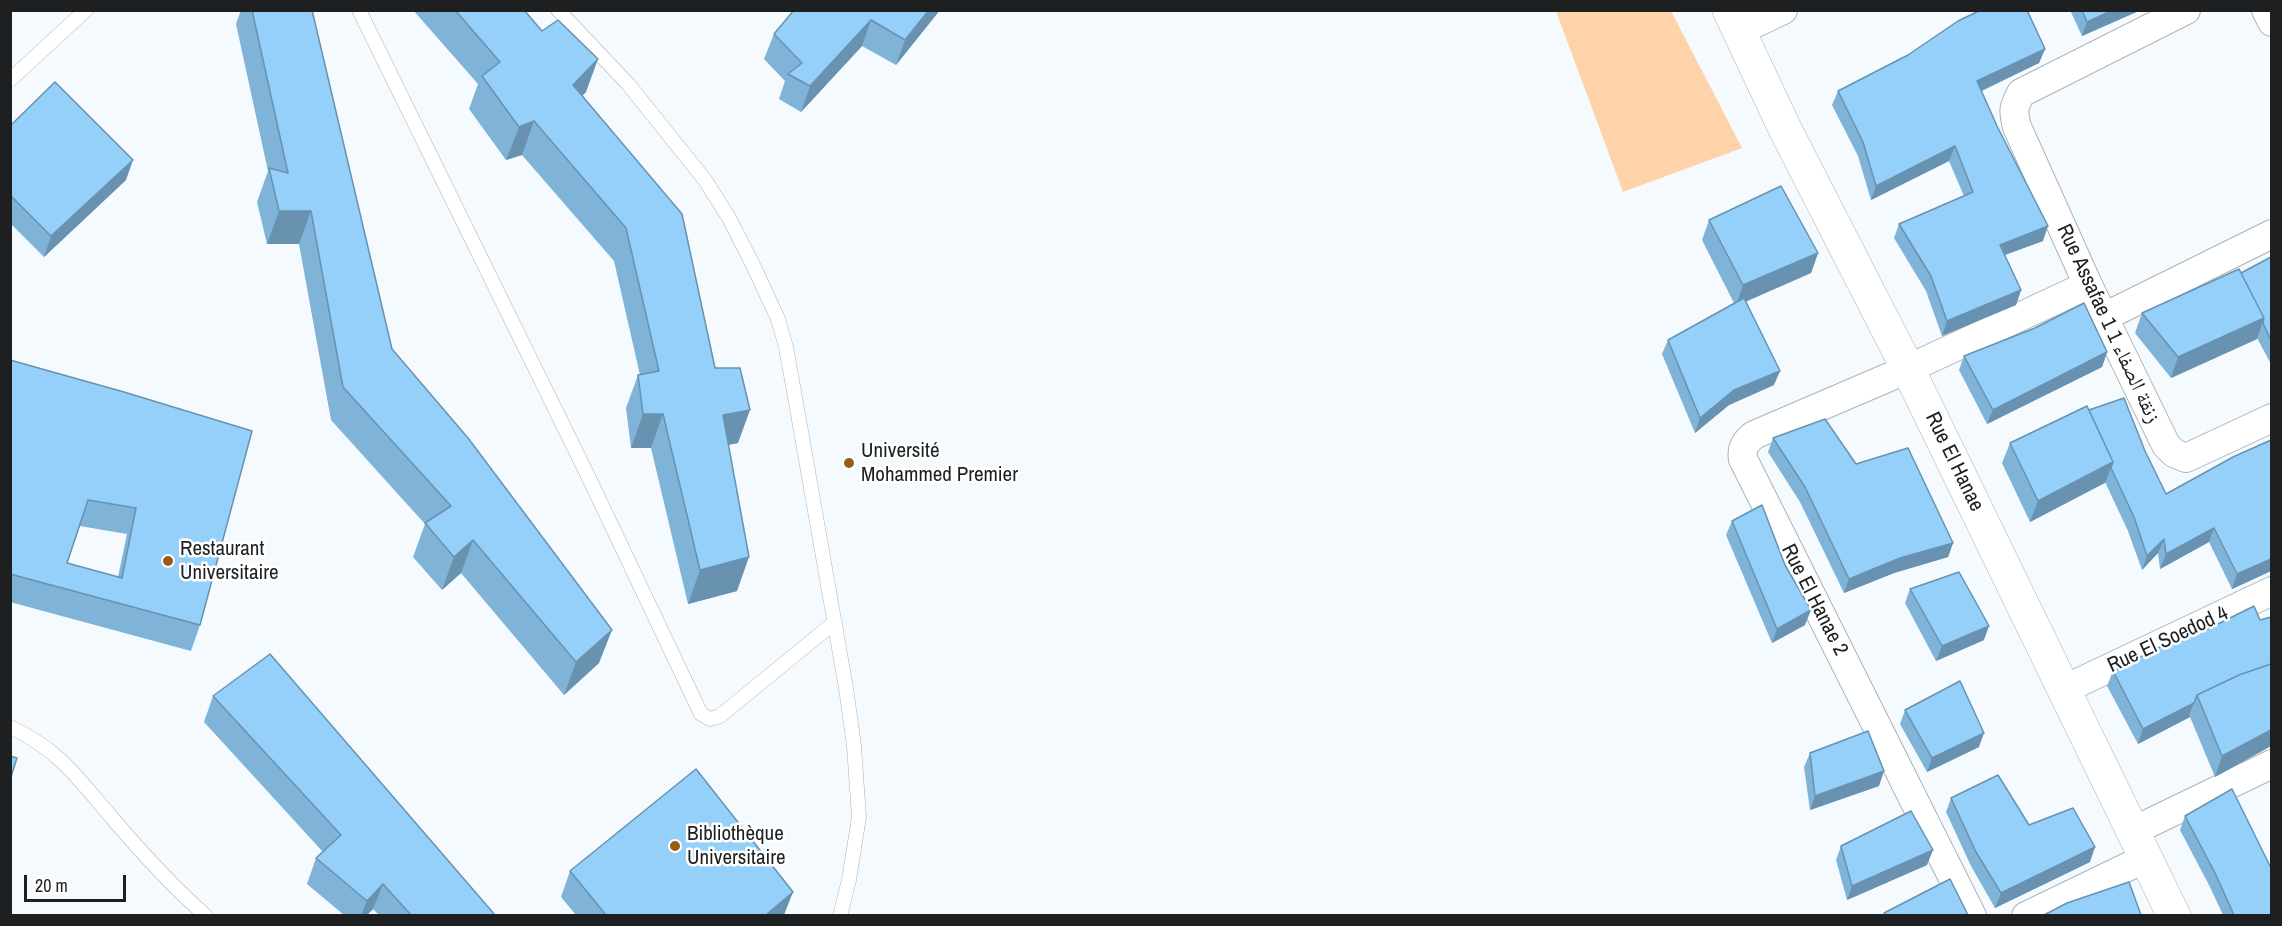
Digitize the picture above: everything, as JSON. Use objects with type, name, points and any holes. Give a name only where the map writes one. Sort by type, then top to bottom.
[{"type":"street","points":[[1734,21],[1783,10]]},
{"type":"street","name":"Rue Assafae 1 1 زنقة الصفاء","points":[[2186,10],[2021,93],[2013,107],[2017,127],[2161,439],[2174,453],[2186,458],[2271,418]]},
{"type":"street","points":[[2266,10],[2271,22]]},
{"type":"street","name":"Rue El Hanae","points":[[1734,21],[1786,131],[1908,369],[2174,915]]},
{"type":"street","points":[[2104,317],[2271,234]]},
{"type":"street","points":[[1908,369],[2088,285]]},
{"type":"street","name":"Rue El Hanae 2","points":[[1908,369],[1754,435],[1744,445],[1742,453],[1972,915]]},
{"type":"street","name":"Rue El Soedod 4","points":[[2065,689],[2271,591]]},
{"type":"street","points":[[2026,915],[2271,764]]},
{"type":"lane","points":[[10,80],[86,10]]},
{"type":"lane","points":[[359,10],[588,476],[701,714],[710,720],[720,716],[835,622]]},
{"type":"lane","points":[[558,10],[628,84],[705,180],[729,218],[778,319],[786,347],[835,622],[854,746],[859,817],[849,880],[840,915]]},
{"type":"lane","points":[[10,727],[42,744],[64,762],[144,855],[206,915]]},
{"type":"shaded area","points":[[1556,11],[1671,11],[1742,148],[1623,192]]},
{"type":"building","points":[[252,10],[312,10],[392,349],[468,438],[612,630],[576,662],[473,540],[454,557],[425,523],[451,506],[343,387],[311,211],[279,211],[269,168],[288,173]]},
{"type":"building","points":[[455,10],[524,10],[542,31],[558,20],[598,59],[573,85],[682,214],[715,368],[740,368],[750,410],[723,415],[749,557],[700,570],[663,414],[643,414],[638,375],[659,371],[626,228],[534,121],[519,127],[482,76],[500,62]]},
{"type":"building","points":[[794,10],[929,10],[905,40],[871,20],[810,86],[788,74],[802,63],[774,34]]},
{"type":"building","points":[[1981,10],[2027,10],[2045,49],[1977,81],[1997,126],[2048,226],[2000,245],[2021,290],[1947,321],[1931,276],[1899,224],[1973,192],[1955,146],[1876,186],[1863,142],[1838,91],[1908,55],[1958,21]]},
{"type":"building","points":[[2082,10],[2113,10],[2087,22]]},
{"type":"building","points":[[55,82],[133,160],[51,236],[10,195],[10,126]]},
{"type":"building","points":[[1781,186],[1818,253],[1743,285],[1709,220]]},
{"type":"building","points":[[2271,257],[2271,340],[2263,323],[2264,318],[2241,273]]},
{"type":"building","points":[[2239,269],[2264,318],[2178,357],[2142,313]]},
{"type":"building","points":[[1744,298],[1780,371],[1734,390],[1700,418],[1668,340]]},
{"type":"building","points":[[2084,303],[2107,352],[1993,410],[1964,356],[2035,328]]},
{"type":"building","points":[[10,360],[252,431],[200,625],[10,574]],"holes":[[[88,500],[136,508],[122,578],[67,563]]]},
{"type":"building","points":[[2124,398],[2145,451],[2166,494],[2233,457],[2271,440],[2271,559],[2237,574],[2214,528],[2166,554],[2164,539],[2147,556],[2134,517],[2111,468],[2113,462],[2089,410]]},
{"type":"building","points":[[2087,406],[2113,462],[2038,501],[2010,443]]},
{"type":"building","points":[[1825,419],[1856,464],[1908,448],[1953,543],[1900,558],[1849,579],[1805,487],[1773,438]]},
{"type":"building","points":[[1762,505],[1785,565],[1811,610],[1777,629],[1732,521]]},
{"type":"building","points":[[1959,572],[1989,626],[1942,646],[1910,589]]},
{"type":"building","points":[[2254,606],[2260,620],[2271,617],[2271,664],[2239,675],[2197,695],[2194,703],[2143,729],[2113,671],[2170,642],[2208,629]]},
{"type":"building","points":[[270,654],[495,915],[411,915],[383,884],[367,901],[316,858],[341,835],[213,696]]},
{"type":"building","points":[[2271,664],[2271,730],[2222,756],[2197,695],[2239,675]]},
{"type":"building","points":[[1960,681],[1984,733],[1932,758],[1905,710]]},
{"type":"building","points":[[1868,731],[1884,771],[1815,796],[1810,753]]},
{"type":"building","points":[[10,756],[17,758],[10,780]]},
{"type":"building","name":"Bibliothèque Universitaire","points":[[696,769],[793,892],[766,915],[606,915],[570,871]]},
{"type":"building","points":[[1998,775],[2029,825],[2073,808],[2095,847],[2001,893],[1976,852],[1951,798]]},
{"type":"building","points":[[2232,789],[2271,868],[2271,915],[2234,915],[2185,816]]},
{"type":"building","points":[[1911,811],[1933,850],[1852,886],[1841,846]]},
{"type":"building","points":[[1950,879],[1968,915],[1886,915],[1884,913]]},
{"type":"building","points":[[2129,882],[2141,915],[2044,915],[2067,903]]},
{"type":"place","name":"Université Mohammed Premier","points":[[849,463]]},
{"type":"place","name":"Restaurant Universitaire","points":[[168,561]]},
{"type":"place","name":"Bibliothèque Universitaire","points":[[675,846]]}]
